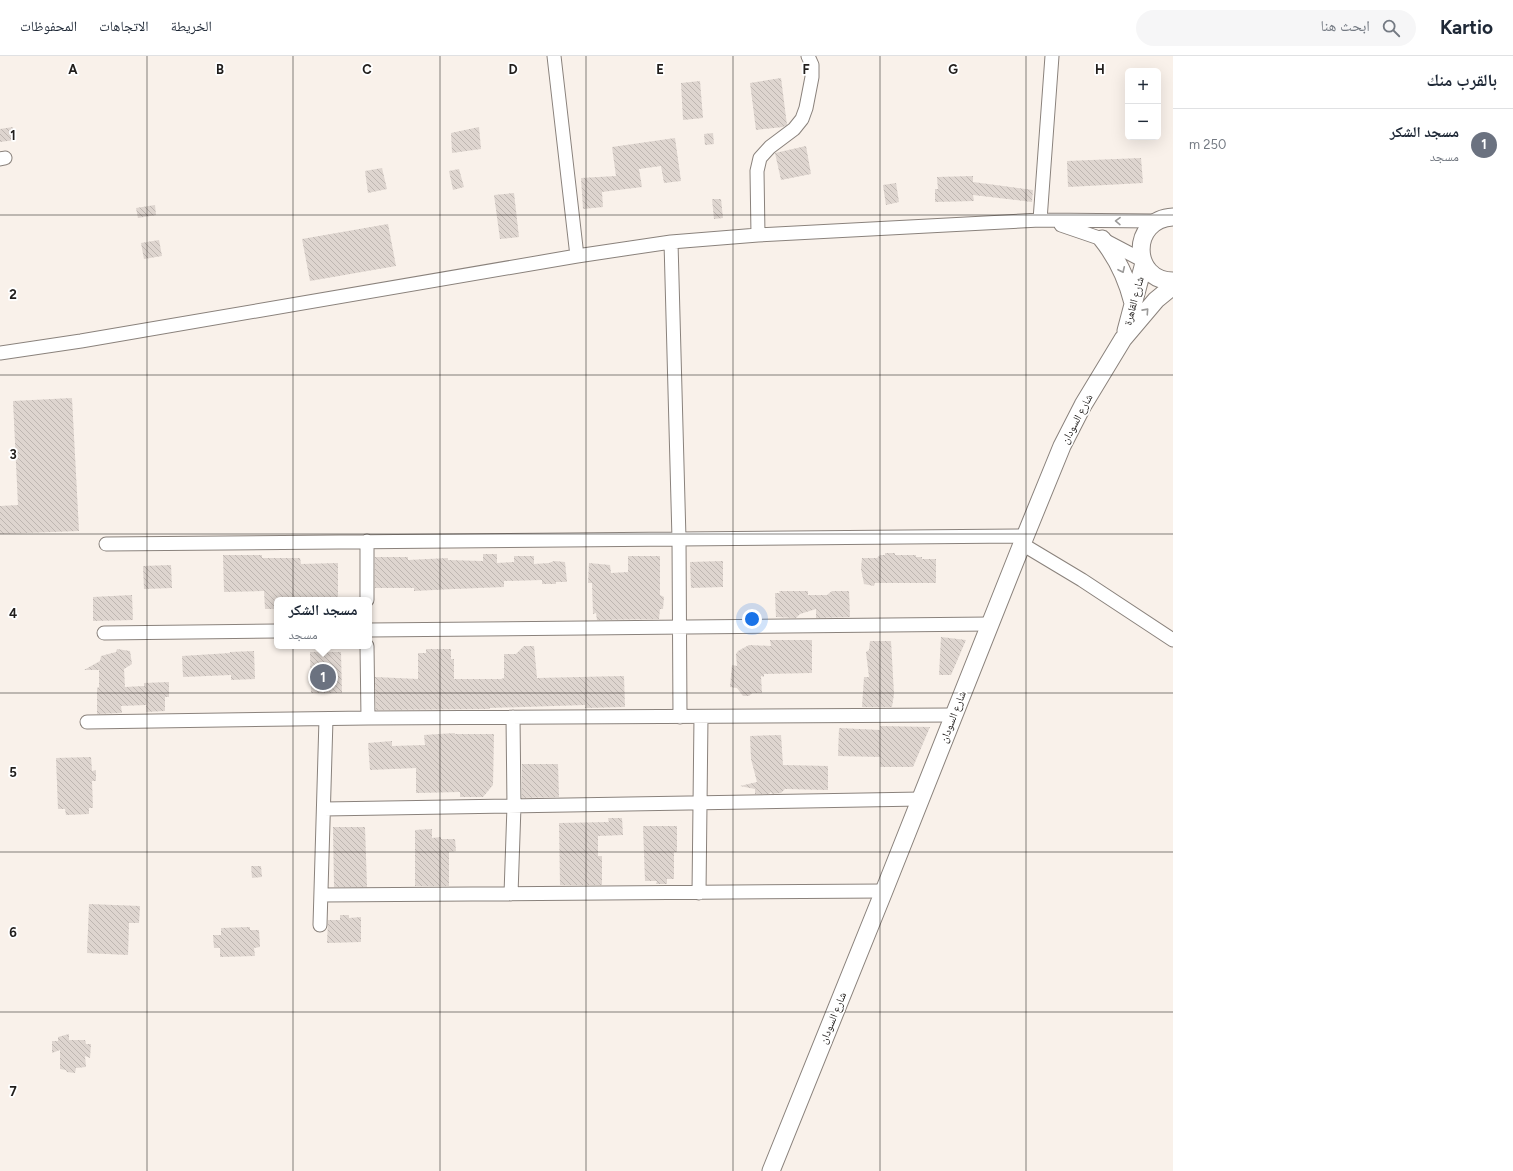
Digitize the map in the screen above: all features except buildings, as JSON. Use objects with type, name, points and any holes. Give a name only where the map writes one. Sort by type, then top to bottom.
[{"type":"main road","points":[[1157,222],[1164,218],[1173,217]]},
{"type":"main road","name":"شارع القاهرة","points":[[1123,339],[1143,261],[1141,252],[1143,238],[1146,231],[1157,222]]},
{"type":"main road","points":[[1102,239],[1110,248],[1122,268],[1133,304]]},
{"type":"main road","points":[[1143,261],[1154,275],[1161,279],[1173,282]]},
{"type":"main road","name":"شارع السودان","points":[[771,1171],[1062,446],[1083,405],[1123,339],[1156,300],[1173,286]]},
{"type":"street","points":[[554,56],[577,256]]},
{"type":"street","points":[[758,235],[757,171],[760,158],[770,147],[794,129],[802,119],[806,108],[812,77],[812,65],[808,56]]},
{"type":"street","points":[[1040,220],[1052,56]]},
{"type":"street","points":[[0,353],[97,338],[577,256],[671,242],[758,235],[1040,220],[1157,222]]},
{"type":"street","points":[[1040,220],[1082,231],[1102,239],[1143,261]]},
{"type":"street","points":[[671,242],[678,539],[680,717]]},
{"type":"street","points":[[106,544],[678,539],[1024,540],[1173,640]]},
{"type":"street","points":[[367,597],[368,541]]},
{"type":"street","points":[[372,630],[990,624]]},
{"type":"street","points":[[104,633],[274,631]]},
{"type":"street","points":[[367,649],[368,718]]},
{"type":"street","points":[[87,722],[368,718],[953,715]]},
{"type":"street","points":[[511,894],[514,806],[513,717]]},
{"type":"street","points":[[699,893],[701,717]]},
{"type":"street","points":[[320,925],[326,719]]},
{"type":"street","points":[[324,809],[921,799]]},
{"type":"street","points":[[321,895],[884,891]]},
{"type":"place","name":"مسجد الشكر","points":[[323,677]]}]
